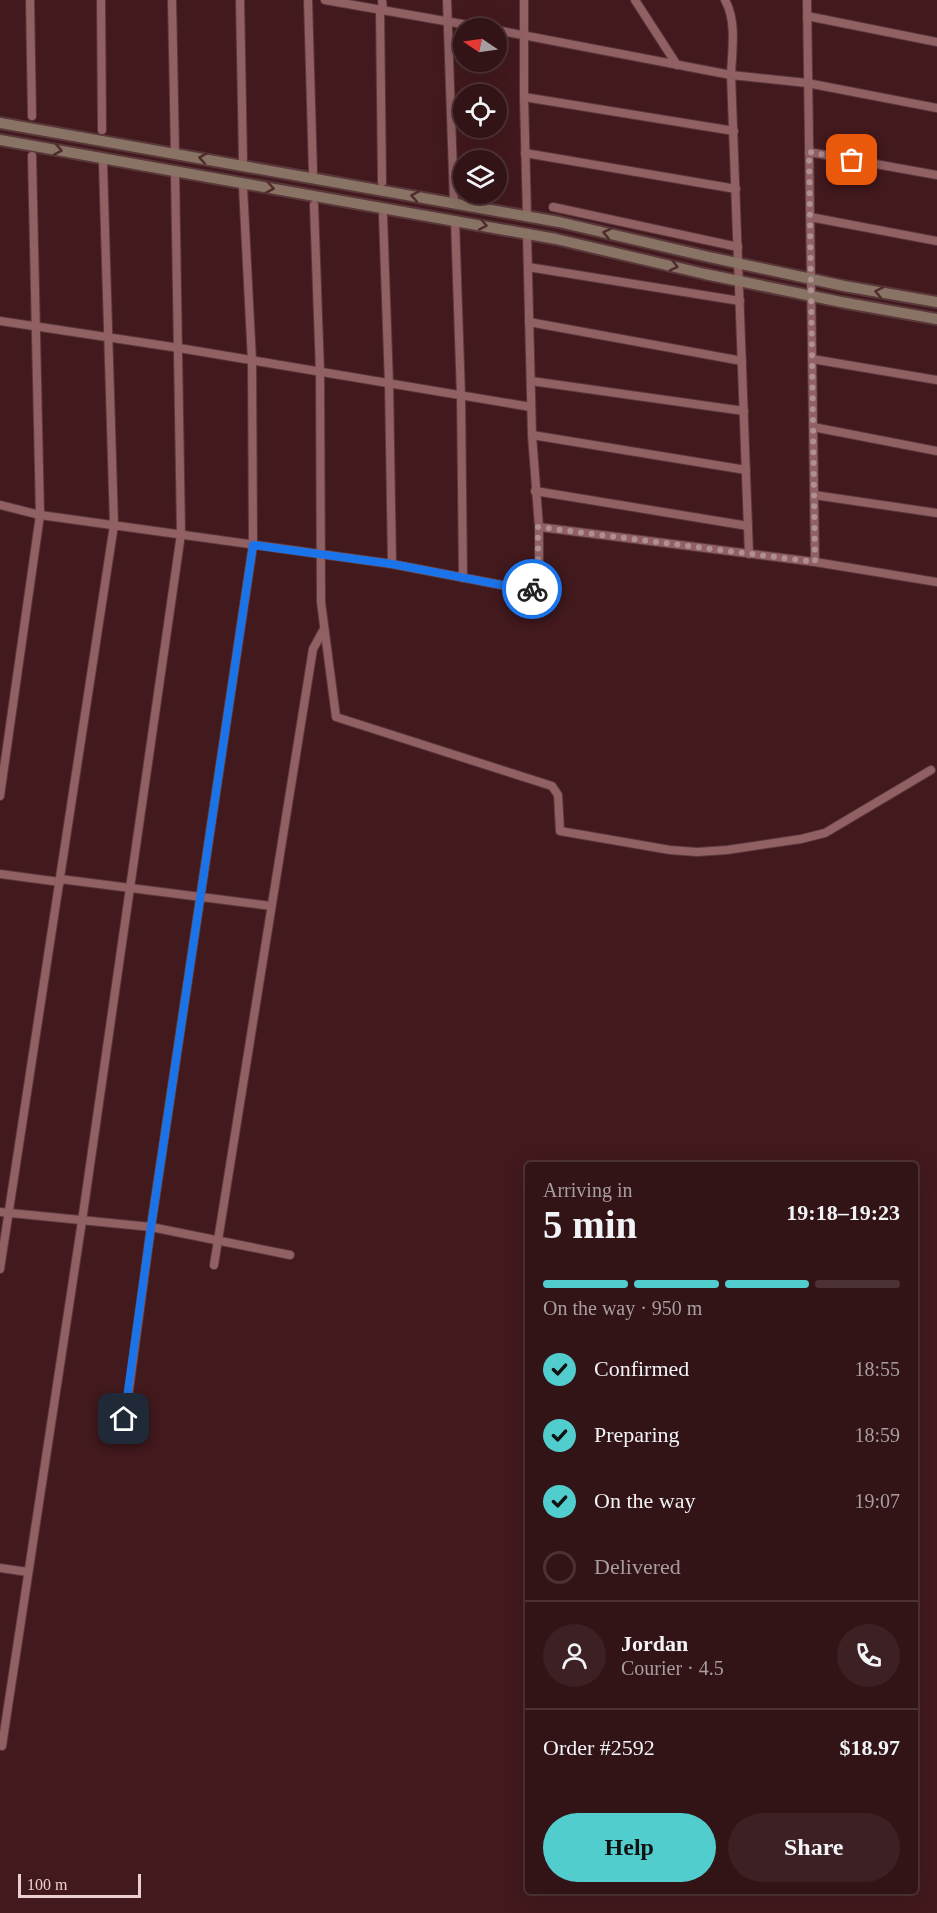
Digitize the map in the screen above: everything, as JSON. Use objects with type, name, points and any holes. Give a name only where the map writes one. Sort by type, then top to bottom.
[{"type":"main road","points":[[0,123],[453,202]]},
{"type":"main road","points":[[0,140],[527,233],[739,281],[937,319]]},
{"type":"main road","points":[[464,204],[738,263],[937,302]]},
{"type":"street","points":[[30,0],[32,116]]},
{"type":"street","points":[[101,0],[102,130]]},
{"type":"street","points":[[171,0],[175,153]]},
{"type":"street","points":[[240,0],[243,161]]},
{"type":"street","points":[[308,0],[313,173]]},
{"type":"street","points":[[325,0],[453,23]]},
{"type":"street","points":[[382,0],[382,182]]},
{"type":"street","points":[[447,0],[453,176]]},
{"type":"street","points":[[524,0],[526,216]]},
{"type":"street","points":[[635,0],[677,65]]},
{"type":"street","points":[[725,0],[730,9],[732,27],[731,75],[749,554]]},
{"type":"street","points":[[807,0],[815,562]]},
{"type":"street","points":[[807,16],[937,42]]},
{"type":"street","points":[[507,32],[731,75],[807,83],[937,108]]},
{"type":"street","points":[[524,97],[734,131]]},
{"type":"street","points":[[809,152],[937,175]]},
{"type":"street","points":[[525,153],[736,189]]},
{"type":"street","points":[[0,796],[40,515],[32,156]]},
{"type":"street","points":[[0,1269],[4,1213],[60,880],[114,525],[103,164]]},
{"type":"street","points":[[2,1746],[181,534],[175,171]]},
{"type":"street","points":[[124,1419],[253,545],[252,361],[243,187]]},
{"type":"street","points":[[314,205],[320,372],[321,602],[336,717],[552,786],[558,795],[560,831],[670,850],[697,852],[727,850],[801,839],[825,833],[931,770]]},
{"type":"street","points":[[553,207],[738,247]]},
{"type":"street","points":[[383,214],[392,564]]},
{"type":"street","points":[[810,218],[937,241]]},
{"type":"street","points":[[455,220],[461,396],[463,578]]},
{"type":"street","points":[[0,506],[40,515],[392,564],[528,590],[535,588],[538,580],[538,527],[532,435],[527,233]]},
{"type":"street","points":[[528,267],[740,301]]},
{"type":"street","points":[[0,321],[179,348],[531,407]]},
{"type":"street","points":[[529,322],[742,361]]},
{"type":"street","points":[[812,359],[937,380]]},
{"type":"street","points":[[531,381],[744,411]]},
{"type":"street","points":[[813,427],[937,450]]},
{"type":"street","points":[[532,435],[746,470]]},
{"type":"street","points":[[535,491],[748,526]]},
{"type":"street","points":[[814,495],[937,513]]},
{"type":"street","points":[[538,527],[815,562],[937,582]]},
{"type":"street","points":[[214,1265],[313,650],[324,629]]},
{"type":"street","points":[[0,874],[130,887],[271,906]]},
{"type":"street","points":[[4,1213],[151,1227],[291,1255]]},
{"type":"street","points":[[0,1568],[28,1572]]},
{"type":"way so far","points":[[532,589],[535,588],[538,580],[538,527],[815,562],[809,152],[852,160]]},
{"type":"route","points":[[124,1419],[253,545],[392,564],[532,589]]}]
